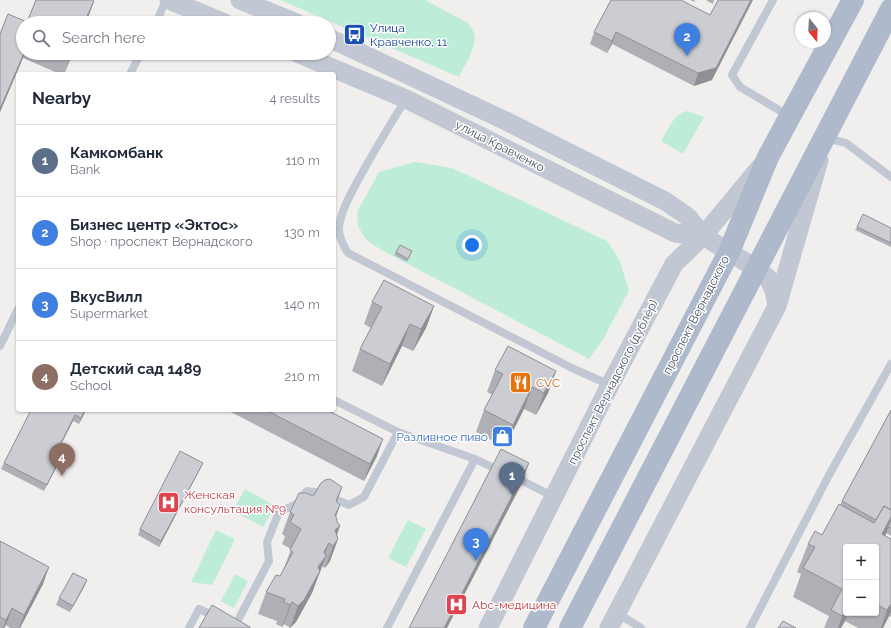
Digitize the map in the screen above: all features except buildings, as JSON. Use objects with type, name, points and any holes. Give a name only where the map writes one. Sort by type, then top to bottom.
[{"type":"main road","name":"проспект Вернадского","points":[[534,628],[729,252],[768,157],[853,0]]},
{"type":"main road","points":[[570,628],[825,138],[888,22]]},
{"type":"street","points":[[169,0],[208,16]]},
{"type":"street","points":[[240,0],[280,16]]},
{"type":"street","name":"улица Кравченко","points":[[336,41],[457,98],[665,201],[687,216],[703,236],[757,268],[768,278],[774,290],[777,306]]},
{"type":"street","name":"улица Кравченко","points":[[311,60],[335,72]]},
{"type":"street","name":"улица Кравченко","points":[[336,72],[406,99],[675,233],[703,236]]},
{"type":"street","points":[[445,118],[457,98]]},
{"type":"street","points":[[613,621],[777,306],[825,138]]},
{"type":"street","points":[[562,177],[573,155]]},
{"type":"street","name":"проспект Вернадского (дублёр)","points":[[488,628],[610,385],[674,264],[703,236],[768,157]]},
{"type":"lane","points":[[159,16],[166,0]]},
{"type":"lane","points":[[773,0],[732,75],[740,88],[790,117]]},
{"type":"lane","points":[[131,72],[137,60]]},
{"type":"lane","points":[[406,99],[385,131],[342,213],[339,228],[342,242],[348,253],[574,369],[610,385]]},
{"type":"lane","points":[[825,138],[846,143],[891,177]]},
{"type":"lane","points":[[0,346],[16,313]]},
{"type":"lane","points":[[750,628],[829,475],[891,364]]},
{"type":"lane","points":[[336,401],[398,432],[476,458],[555,497]]},
{"type":"lane","points":[[189,628],[199,609],[237,627],[269,561],[267,542],[279,512],[298,504],[307,491],[322,493],[349,505],[364,497],[398,432]]},
{"type":"lane","points":[[387,628],[476,458]]},
{"type":"lane","points":[[613,621],[641,628]]},
{"type":"green space","points":[[280,0],[425,0],[468,23],[473,30],[475,42],[459,77],[336,24],[336,16],[317,16]]},
{"type":"green space","points":[[687,111],[704,117],[683,154],[661,141],[674,119],[678,115]]},
{"type":"green space","points":[[415,162],[452,168],[607,241],[619,259],[629,290],[604,338],[589,359],[383,251],[366,240],[358,226],[357,212],[379,172]]},
{"type":"green space","points":[[245,489],[275,506],[263,527],[233,511]]},
{"type":"green space","points":[[408,520],[426,529],[406,567],[388,558]]},
{"type":"green space","points":[[216,530],[235,539],[212,585],[191,582]]},
{"type":"green space","points":[[235,574],[248,581],[234,608],[221,601]]},
{"type":"place","name":"Улица Кравченко, 11","points":[[354,35]]},
{"type":"place","name":"Бизнес центр «Эктос»","points":[[687,56]]},
{"type":"place","name":"CVC","points":[[521,383]]},
{"type":"place","name":"Разливное пиво","points":[[503,437]]},
{"type":"place","name":"Детский сад 1489","points":[[62,476]]},
{"type":"place","name":"Камкомбанк","points":[[512,495]]},
{"type":"place","name":"Женская консультация №9","points":[[169,502]]},
{"type":"place","name":"ВкусВилл","points":[[476,561]]},
{"type":"place","name":"Abc-медицина","points":[[456,605]]}]
